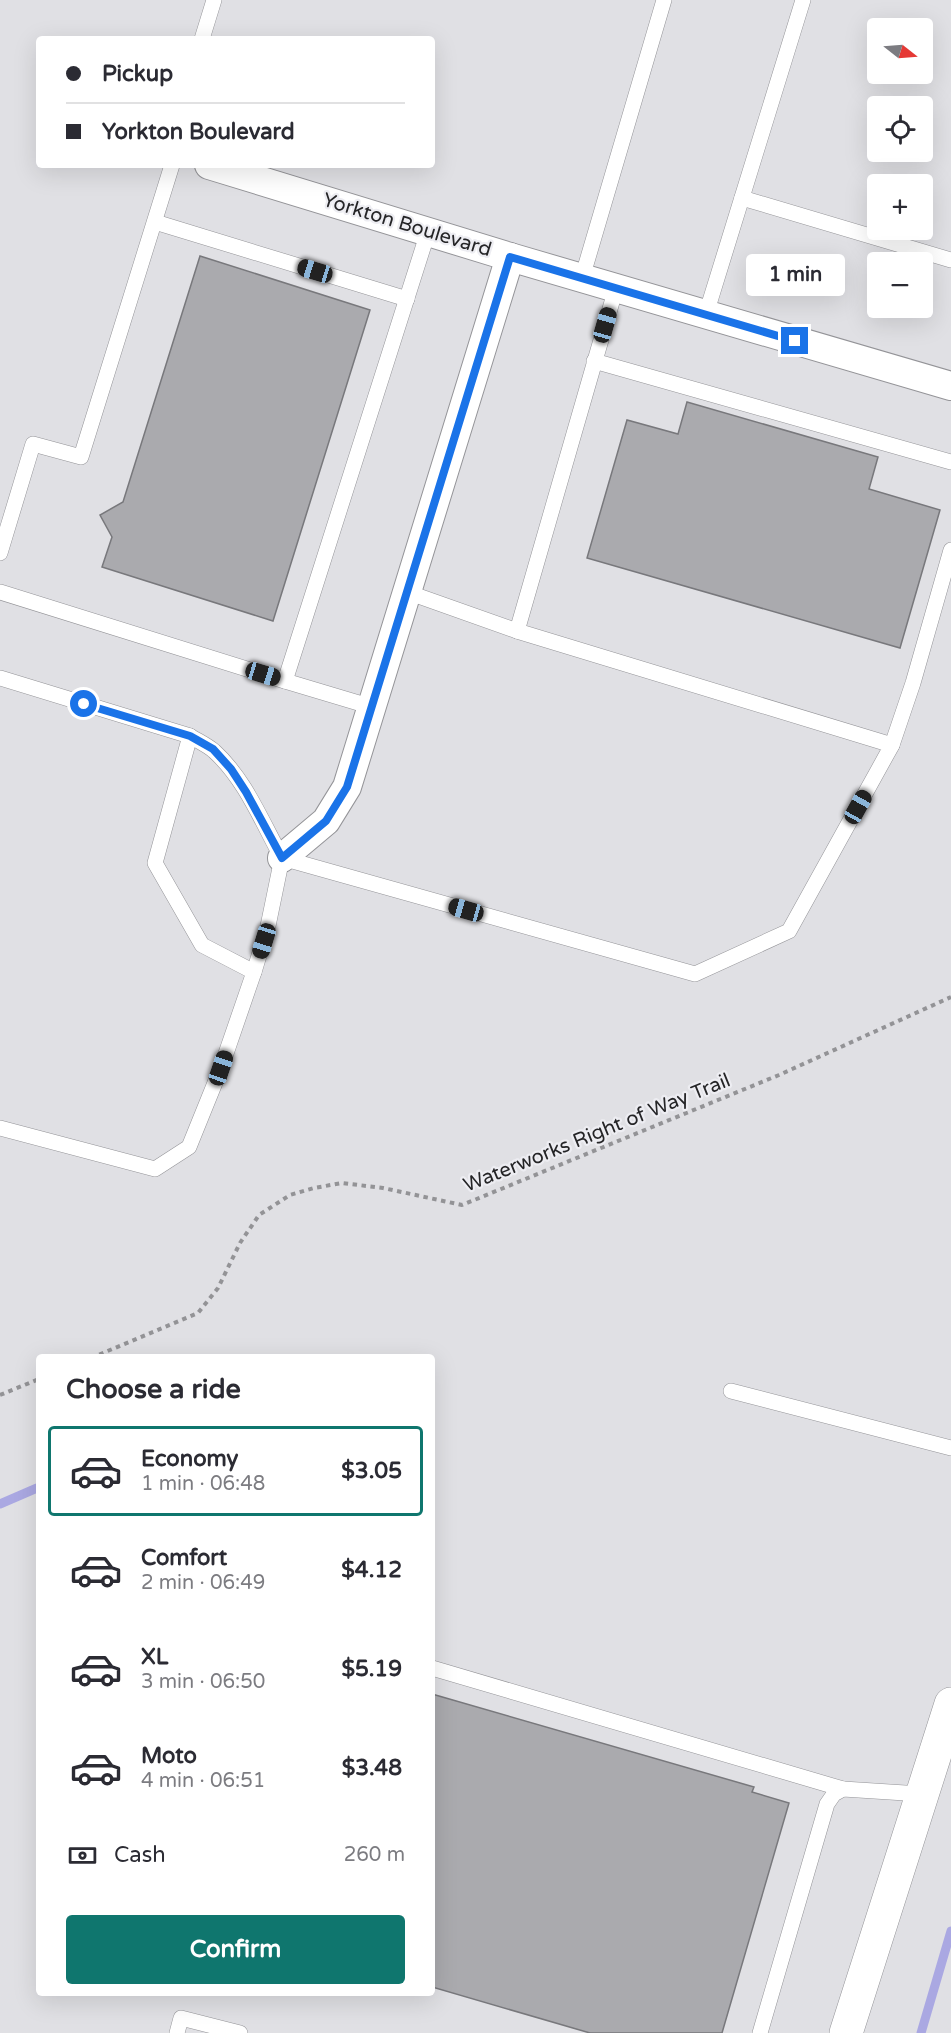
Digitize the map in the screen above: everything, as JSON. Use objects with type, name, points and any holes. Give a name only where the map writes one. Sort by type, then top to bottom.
[{"type":"street","name":"Yorkton Boulevard","points":[[219,168],[510,257],[951,386]]},
{"type":"street","points":[[282,858],[326,821],[347,787],[510,257]]},
{"type":"street","points":[[846,2033],[951,1704]]},
{"type":"lane","points":[[203,36],[214,0]]},
{"type":"lane","points":[[582,278],[664,0]]},
{"type":"lane","points":[[706,315],[803,0]]},
{"type":"lane","points":[[0,553],[33,444],[81,457],[171,168]]},
{"type":"lane","points":[[742,198],[951,260]]},
{"type":"lane","points":[[155,222],[407,299]]},
{"type":"lane","points":[[285,681],[428,232]]},
{"type":"lane","points":[[517,631],[616,288]]},
{"type":"lane","points":[[594,361],[951,462]]},
{"type":"lane","points":[[282,858],[695,974],[789,931],[892,745],[913,683],[951,550]]},
{"type":"lane","points":[[0,592],[372,707]]},
{"type":"lane","points":[[407,592],[517,631],[892,745]]},
{"type":"lane","points":[[0,678],[190,736],[213,749],[231,769],[246,792],[282,858],[268,926],[254,972],[221,1068],[189,1147],[155,1169],[0,1128]]},
{"type":"lane","points":[[190,736],[155,863],[202,945],[254,972]]},
{"type":"lane","points":[[731,1391],[951,1448]]},
{"type":"lane","points":[[435,1669],[843,1789],[921,1794]]},
{"type":"lane","points":[[760,2033],[828,1804],[834,1794],[843,1789]]},
{"type":"lane","points":[[177,2033],[181,2018],[240,2033]]},
{"type":"path","name":"Waterworks Right of Way Trail","points":[[101,1354],[198,1313],[218,1288],[240,1243],[259,1215],[290,1196],[314,1188],[342,1183],[383,1188],[462,1205],[780,1075],[951,997]]},
{"type":"path","points":[[0,1395],[36,1380]]},
{"type":"building","points":[[200,256],[370,310],[273,621],[102,567],[112,537],[100,515],[123,502]]},
{"type":"building","points":[[687,402],[878,457],[869,489],[940,510],[900,648],[587,558],[627,420],[678,434]]},
{"type":"building","points":[[435,1695],[754,1787],[752,1792],[789,1803],[722,2033],[590,2033],[435,1988]]},
{"type":"waterway","points":[[0,1504],[36,1488]]},
{"type":"waterway","points":[[921,2033],[951,1931]]},
{"type":"route","points":[[84,704],[190,736],[213,749],[231,769],[246,792],[282,858],[326,821],[347,787],[510,257],[795,341]]}]
